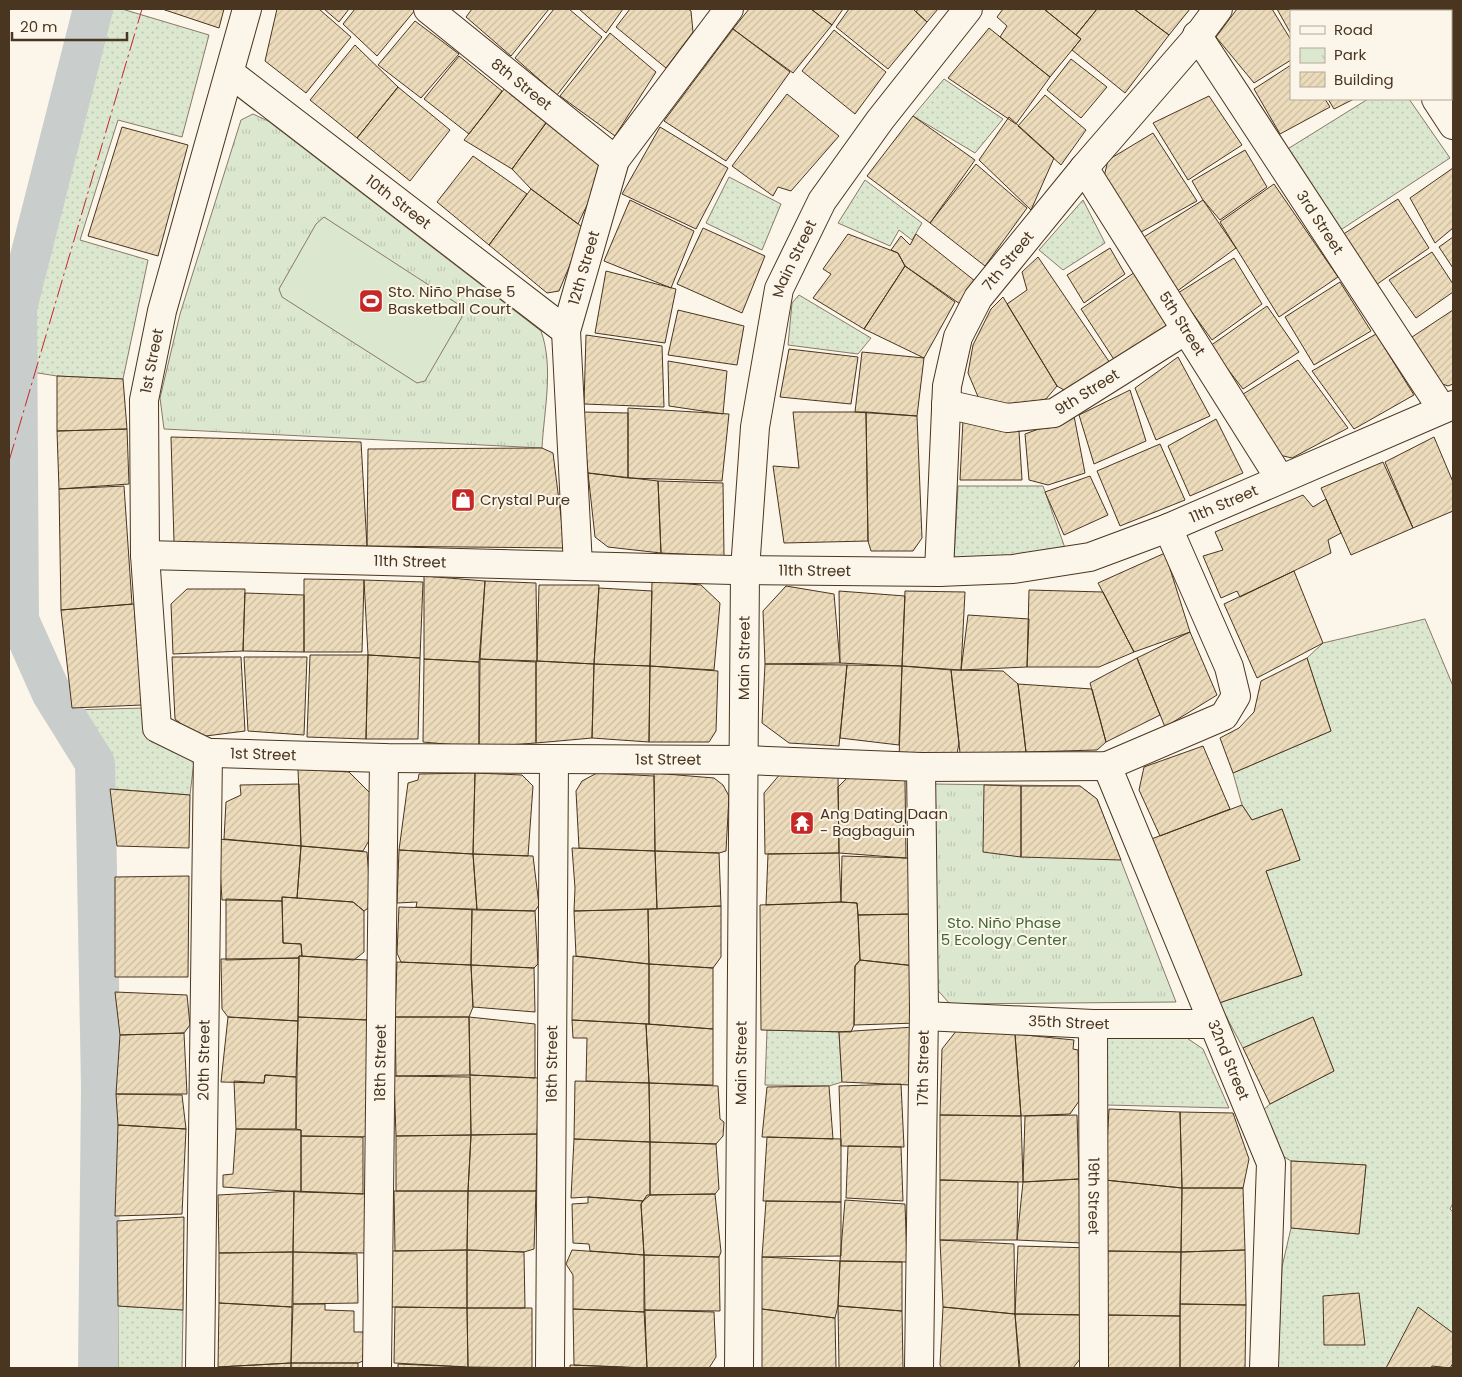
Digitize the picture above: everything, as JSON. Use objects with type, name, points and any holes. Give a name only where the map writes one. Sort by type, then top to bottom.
[{"type":"street","name":"1st Street","points":[[247,9],[162,311],[144,400],[145,555],[157,728],[208,753],[384,758],[744,760],[921,767],[1107,766]]},
{"type":"street","name":"8th Street","points":[[428,9],[615,160]]},
{"type":"street","name":"Main Street","points":[[739,1368],[745,570],[755,427],[779,289],[822,201],[880,120],[968,9]]},
{"type":"street","name":"7th Street","points":[[939,572],[947,386],[958,337],[978,298],[1084,168],[1218,9]]},
{"type":"street","name":"12th Street","points":[[578,566],[566,331],[615,160],[717,13]]},
{"type":"street","name":"3rd Street","points":[[1197,36],[1448,407]]},
{"type":"street","name":"10th Street","points":[[230,74],[566,331]]},
{"type":"street","points":[[1437,100],[1453,125]]},
{"type":"street","name":"5th Street","points":[[1084,168],[1280,479]]},
{"type":"street","name":"9th Street","points":[[946,404],[1007,418],[1054,413],[1186,330]]},
{"type":"street","name":"11th Street","points":[[145,555],[745,570],[939,572],[1012,569],[1090,557],[1168,528],[1448,407]]},
{"type":"street","points":[[1107,766],[1224,716],[1236,696],[1230,667],[1168,528]]},
{"type":"street","name":"20th Street","points":[[200,1368],[208,753]]},
{"type":"street","name":"18th Street","points":[[377,1368],[384,758]]},
{"type":"street","name":"16th Street","points":[[550,1368],[554,759]]},
{"type":"street","name":"32nd Street","points":[[1107,766],[1271,1163],[1264,1368]]},
{"type":"street","name":"17th Street","points":[[919,1368],[924,1016],[921,767]]},
{"type":"street","name":"35th Street","points":[[924,1016],[1093,1024],[1213,1024]]},
{"type":"street","name":"19th Street","points":[[1093,1024],[1094,1368]]},
{"type":"green space","points":[[100,9],[122,9],[209,35],[182,137],[118,120],[80,240],[148,260],[123,379],[57,376],[25,371],[24,307]]},
{"type":"green space","points":[[944,79],[1003,119],[975,153],[913,116]]},
{"type":"green space","points":[[1366,100],[1410,100],[1450,158],[1336,233],[1286,150]]},
{"type":"green space","points":[[253,114],[268,121],[541,331],[545,345],[548,374],[542,448],[164,429],[160,398],[180,314],[241,120]]},
{"type":"green space","points":[[729,177],[781,204],[762,250],[706,223]]},
{"type":"green space","points":[[865,180],[922,223],[912,240],[899,230],[890,246],[838,223]]},
{"type":"green space","points":[[1083,200],[1105,243],[1063,270],[1039,250]]},
{"type":"green space","name":"Sto. Niño Phase 5 Basketball Court","points":[[324,217],[461,306],[462,317],[425,381],[417,383],[282,297],[279,289],[316,224]]},
{"type":"green space","points":[[799,295],[871,338],[858,354],[788,345],[792,303]]},
{"type":"green space","points":[[958,486],[1043,486],[1065,548],[1012,558],[954,560]]},
{"type":"green space","points":[[1425,619],[1453,686],[1453,1203],[1450,1209],[1453,1212],[1453,1368],[1278,1368],[1282,1267],[1291,1228],[1359,1234],[1366,1165],[1291,1161],[1281,1155],[1262,1111],[1270,1104],[1334,1071],[1313,1017],[1243,1048],[1219,1003],[1302,975],[1266,871],[1300,860],[1282,809],[1252,820],[1242,805],[1233,773],[1331,731],[1307,658],[1323,643]]},
{"type":"green space","points":[[144,708],[194,761],[190,795],[100,788],[97,761],[70,710]]},
{"type":"green space","name":"Sto. Niño Phase 5 Ecology Center","points":[[933,784],[1080,786],[1097,799],[1176,1002],[950,1004],[934,986]]},
{"type":"green space","points":[[767,1030],[839,1032],[842,1082],[829,1086],[765,1085]]},
{"type":"green space","points":[[1184,1036],[1203,1049],[1229,1108],[1107,1105],[1107,1037]]},
{"type":"green space","points":[[118,1306],[183,1310],[182,1368],[118,1368]]},
{"type":"building","points":[[162,9],[224,9],[219,28]]},
{"type":"building","points":[[277,9],[319,9],[351,37],[306,93],[265,61]]},
{"type":"building","points":[[324,9],[349,9],[339,22]]},
{"type":"building","points":[[355,9],[416,9],[377,56],[343,24]]},
{"type":"building","points":[[472,9],[549,9],[511,56],[466,17]]},
{"type":"building","points":[[554,9],[569,9],[602,37],[557,95],[515,58]]},
{"type":"building","points":[[579,9],[623,9],[606,33]]},
{"type":"building","points":[[630,9],[688,9],[691,11],[693,32],[666,68],[616,27]]},
{"type":"building","points":[[749,9],[811,9],[832,25],[793,73],[733,29]]},
{"type":"building","points":[[811,9],[843,9],[832,25]]},
{"type":"building","points":[[849,9],[913,9],[927,22],[888,69],[836,27]]},
{"type":"building","points":[[918,9],[938,9],[927,22],[916,12]]},
{"type":"building","points":[[1003,9],[1044,9],[1081,39],[1050,77],[1000,37],[1007,26],[997,17]]},
{"type":"building","points":[[1044,9],[1097,9],[1076,35]]},
{"type":"building","points":[[1097,9],[1134,9],[1169,35],[1125,93],[1072,50],[1081,39],[1076,35]]},
{"type":"building","points":[[1134,9],[1190,9],[1169,35]]},
{"type":"building","points":[[1237,9],[1272,9],[1290,38],[1290,61],[1254,83],[1216,37]]},
{"type":"building","points":[[1277,9],[1352,10],[1290,10],[1290,32]]},
{"type":"building","points":[[1404,9],[1453,9],[1451,10]]},
{"type":"building","points":[[1453,13],[1452,80],[1452,14]]},
{"type":"building","points":[[415,21],[459,54],[421,98],[378,65]]},
{"type":"building","points":[[989,28],[1050,77],[1016,124],[948,78]]},
{"type":"building","points":[[733,29],[790,72],[726,161],[664,121]]},
{"type":"building","points":[[834,30],[886,72],[855,114],[802,71]]},
{"type":"building","points":[[610,33],[656,72],[615,136],[560,96]]},
{"type":"building","points":[[355,45],[398,87],[357,138],[310,100]]},
{"type":"building","points":[[459,56],[502,91],[469,134],[424,99]]},
{"type":"building","points":[[1071,59],[1107,87],[1081,118],[1047,90]]},
{"type":"building","points":[[1290,66],[1290,100],[1326,100],[1330,107],[1280,134],[1254,89]]},
{"type":"building","points":[[398,87],[450,130],[410,181],[357,138]]},
{"type":"building","points":[[505,88],[547,122],[512,169],[464,140]]},
{"type":"building","points":[[787,94],[839,136],[791,191],[778,187],[773,196],[732,166]]},
{"type":"building","points":[[1045,95],[1086,130],[1061,165],[1018,126]]},
{"type":"building","points":[[1209,96],[1242,145],[1188,180],[1153,123]]},
{"type":"building","points":[[1329,100],[1352,100],[1334,109]]},
{"type":"building","points":[[913,116],[975,160],[930,223],[867,176]]},
{"type":"building","points":[[1009,117],[1054,158],[1031,210],[979,160]]},
{"type":"building","points":[[548,120],[602,162],[602,174],[578,224],[531,189],[512,169]]},
{"type":"building","points":[[122,127],[188,145],[158,256],[88,236]]},
{"type":"building","points":[[660,127],[728,168],[696,229],[622,194]]},
{"type":"building","points":[[1153,133],[1197,201],[1134,236],[1103,181],[1108,160]]},
{"type":"building","points":[[1245,150],[1267,187],[1220,220],[1203,200],[1192,181]]},
{"type":"building","points":[[473,156],[527,194],[489,245],[437,202]]},
{"type":"building","points":[[976,164],[1027,208],[985,266],[930,223]]},
{"type":"building","points":[[1453,168],[1453,228],[1435,243],[1410,198]]},
{"type":"building","points":[[1274,184],[1338,277],[1279,317],[1220,222]]},
{"type":"building","points":[[531,189],[585,229],[559,291],[547,293],[489,245]]},
{"type":"building","points":[[1398,199],[1429,248],[1373,287],[1342,235]]},
{"type":"building","points":[[630,200],[694,231],[671,288],[604,261]]},
{"type":"building","points":[[1203,200],[1236,248],[1176,292],[1139,240]]},
{"type":"building","points":[[703,228],[765,256],[742,313],[677,284]]},
{"type":"building","points":[[848,234],[898,253],[905,266],[864,329],[813,298],[831,274],[823,269]]},
{"type":"building","points":[[916,234],[975,281],[960,304],[905,266],[898,253],[891,250],[901,236],[910,245]]},
{"type":"building","points":[[1453,237],[1453,268],[1439,247]]},
{"type":"building","points":[[1110,248],[1125,274],[1084,303],[1067,275]]},
{"type":"building","points":[[1432,252],[1453,284],[1453,292],[1416,318],[1389,280]]},
{"type":"building","points":[[1038,257],[1110,363],[1064,390],[1057,386],[1007,304],[1027,290],[1022,272]]},
{"type":"building","points":[[1234,258],[1262,304],[1212,340],[1178,293]]},
{"type":"building","points":[[905,266],[955,302],[924,358],[864,329]]},
{"type":"building","points":[[606,271],[676,289],[665,343],[595,333]]},
{"type":"building","points":[[1135,272],[1168,327],[1115,361],[1081,309]]},
{"type":"building","points":[[1340,282],[1371,331],[1314,365],[1285,317]]},
{"type":"building","points":[[1003,297],[1057,386],[1046,399],[1009,407],[979,399],[968,373],[973,345],[991,309]]},
{"type":"building","points":[[1267,306],[1299,352],[1243,389],[1210,346]]},
{"type":"building","points":[[678,310],[744,326],[737,365],[668,355]]},
{"type":"building","points":[[1453,310],[1453,384],[1448,386],[1437,382],[1406,341]]},
{"type":"building","points":[[1376,334],[1414,395],[1354,429],[1312,371]]},
{"type":"building","points":[[586,335],[662,346],[664,407],[584,404]]},
{"type":"building","points":[[789,349],[858,357],[851,404],[780,397]]},
{"type":"building","points":[[862,352],[924,358],[917,416],[855,412]]},
{"type":"building","points":[[1178,357],[1210,416],[1156,440],[1135,388]]},
{"type":"building","points":[[1298,360],[1348,428],[1292,458],[1279,455],[1240,396]]},
{"type":"building","points":[[668,361],[727,371],[723,414],[669,406]]},
{"type":"building","points":[[57,376],[123,379],[127,429],[57,431]]},
{"type":"building","points":[[1130,390],[1146,441],[1094,464],[1079,415]]},
{"type":"building","points":[[628,408],[729,414],[722,481],[628,478]]},
{"type":"building","points":[[582,412],[628,413],[628,478],[588,473]]},
{"type":"building","points":[[793,412],[866,412],[868,541],[784,543],[773,466],[799,468]]},
{"type":"building","points":[[866,412],[917,416],[922,538],[913,551],[871,551],[868,541]]},
{"type":"building","points":[[1074,416],[1085,473],[1048,485],[1029,480],[1025,434]]},
{"type":"building","points":[[1216,419],[1243,473],[1190,496],[1168,446]]},
{"type":"building","points":[[963,420],[1019,431],[1022,480],[960,480]]},
{"type":"building","points":[[127,429],[129,484],[59,489],[57,431]]},
{"type":"building","points":[[171,437],[361,442],[367,546],[174,542]]},
{"type":"building","points":[[1434,437],[1453,482],[1453,511],[1413,528],[1385,462]]},
{"type":"building","points":[[1160,444],[1185,500],[1120,526],[1097,471]]},
{"type":"building","name":"Crystal Pure","points":[[542,448],[553,453],[565,548],[367,546],[368,449]]},
{"type":"building","points":[[1383,462],[1413,528],[1351,555],[1321,488]]},
{"type":"building","points":[[588,473],[658,481],[661,553],[608,547],[595,537]]},
{"type":"building","points":[[1090,476],[1108,515],[1064,535],[1045,492]]},
{"type":"building","points":[[658,481],[723,483],[724,556],[661,553]]},
{"type":"building","points":[[124,486],[132,604],[61,610],[59,489]]},
{"type":"building","points":[[1303,495],[1313,507],[1326,499],[1341,533],[1328,540],[1331,553],[1240,597],[1237,591],[1221,598],[1203,556],[1223,550],[1215,532]]},
{"type":"building","points":[[1165,553],[1190,632],[1134,652],[1098,583]]},
{"type":"building","points":[[1294,571],[1323,643],[1257,678],[1224,604]]},
{"type":"building","points":[[424,576],[485,581],[479,662],[424,659]]},
{"type":"building","points":[[304,579],[364,580],[362,652],[304,652]]},
{"type":"building","points":[[364,580],[423,582],[420,658],[368,655]]},
{"type":"building","points":[[485,581],[536,583],[537,661],[480,659]]},
{"type":"building","points":[[652,581],[701,585],[720,603],[714,670],[650,666]]},
{"type":"building","points":[[539,585],[599,585],[594,664],[537,661]]},
{"type":"building","points":[[786,586],[834,594],[840,663],[765,664],[763,611]]},
{"type":"building","points":[[599,588],[652,591],[650,666],[594,664]]},
{"type":"building","points":[[187,589],[245,589],[243,651],[173,654],[171,604]]},
{"type":"building","points":[[1029,590],[1103,592],[1134,652],[1099,667],[1027,667]]},
{"type":"building","points":[[839,591],[905,596],[902,666],[840,663]]},
{"type":"building","points":[[905,591],[965,592],[961,670],[902,666]]},
{"type":"building","points":[[245,593],[304,595],[304,652],[243,651]]},
{"type":"building","points":[[134,604],[142,705],[72,708],[61,610]]},
{"type":"building","points":[[968,615],[1029,619],[1027,667],[961,670]]},
{"type":"building","points":[[1190,632],[1217,695],[1165,727],[1137,658]]},
{"type":"building","points":[[310,655],[368,655],[366,739],[307,737]]},
{"type":"building","points":[[368,655],[420,658],[418,739],[366,739]]},
{"type":"building","points":[[172,657],[241,657],[245,731],[198,737],[175,719]]},
{"type":"building","points":[[244,657],[307,657],[304,735],[248,731]]},
{"type":"building","points":[[1137,658],[1160,715],[1106,742],[1090,683]]},
{"type":"building","points":[[1307,658],[1331,731],[1233,773],[1220,738],[1239,728],[1254,712],[1261,681]]},
{"type":"building","points":[[424,659],[479,662],[479,747],[423,742]]},
{"type":"building","points":[[480,659],[536,662],[536,743],[479,747]]},
{"type":"building","points":[[537,661],[594,664],[592,738],[536,743]]},
{"type":"building","points":[[594,664],[650,666],[649,742],[592,738]]},
{"type":"building","points":[[765,664],[847,665],[839,746],[789,743],[762,723]]},
{"type":"building","points":[[847,665],[902,666],[899,745],[840,738]]},
{"type":"building","points":[[650,666],[718,671],[716,731],[709,742],[649,742]]},
{"type":"building","points":[[902,666],[951,670],[959,743],[956,759],[899,759]]},
{"type":"building","points":[[951,670],[1003,671],[1018,684],[1026,752],[960,753]]},
{"type":"building","points":[[1018,684],[1092,689],[1106,742],[1097,750],[1026,752]]},
{"type":"building","points":[[1203,746],[1230,809],[1160,836],[1139,790],[1144,767]]},
{"type":"building","points":[[298,769],[349,772],[370,793],[371,837],[363,851],[301,846]]},
{"type":"building","points":[[475,773],[522,775],[533,786],[528,856],[473,854]]},
{"type":"building","points":[[475,773],[473,854],[399,850],[408,783],[418,780],[419,774]]},
{"type":"building","points":[[597,773],[654,776],[655,851],[579,848],[576,791],[582,781]]},
{"type":"building","points":[[654,773],[714,778],[723,785],[729,796],[726,851],[719,853],[655,851]]},
{"type":"building","name":"Ang Dating Daan - Bagbaguin","points":[[781,773],[838,776],[839,853],[765,854],[764,793]]},
{"type":"building","points":[[847,778],[905,780],[906,858],[839,853],[838,787]]},
{"type":"building","points":[[299,784],[301,846],[224,839],[226,802],[241,795],[240,785]]},
{"type":"building","points":[[984,785],[1021,786],[1021,857],[983,852]]},
{"type":"building","points":[[1021,786],[1080,786],[1097,799],[1121,860],[1021,857]]},
{"type":"building","points":[[110,789],[190,795],[189,848],[117,846]]},
{"type":"building","points":[[1242,805],[1252,820],[1282,809],[1300,860],[1266,871],[1302,975],[1219,1003],[1146,841]]},
{"type":"building","points":[[218,839],[301,846],[297,898],[282,897],[282,901],[222,900]]},
{"type":"building","points":[[301,846],[367,852],[371,903],[367,909],[364,911],[353,902],[297,898]]},
{"type":"building","points":[[572,848],[655,851],[657,909],[574,911],[575,888]]},
{"type":"building","points":[[399,850],[473,854],[477,910],[416,907],[417,902],[397,903]]},
{"type":"building","points":[[655,851],[719,853],[721,906],[657,909]]},
{"type":"building","points":[[839,853],[841,902],[766,905],[768,854]]},
{"type":"building","points":[[473,854],[533,856],[539,905],[535,911],[477,910]]},
{"type":"building","points":[[842,856],[906,858],[912,860],[913,914],[858,915],[857,903],[841,902]]},
{"type":"building","points":[[189,876],[188,977],[115,977],[115,877]]},
{"type":"building","points":[[282,897],[353,902],[364,911],[364,952],[354,960],[302,956],[301,944],[283,943]]},
{"type":"building","points":[[226,899],[282,901],[283,943],[301,944],[302,956],[299,956],[299,958],[226,960]]},
{"type":"building","points":[[857,903],[858,915],[860,960],[855,966],[854,1025],[851,1032],[761,1030],[760,905]]},
{"type":"building","points":[[721,906],[721,957],[713,968],[649,964],[648,909]]},
{"type":"building","points":[[399,907],[472,909],[471,965],[401,962],[397,953]]},
{"type":"building","points":[[472,909],[535,911],[538,964],[534,968],[471,965]]},
{"type":"building","points":[[648,909],[649,964],[576,956],[574,911]]},
{"type":"building","points":[[913,914],[916,966],[860,960],[858,915]]},
{"type":"building","points":[[299,956],[367,960],[368,1020],[298,1017]]},
{"type":"building","points":[[573,956],[649,964],[649,1024],[572,1020]]},
{"type":"building","points":[[299,958],[298,1021],[228,1017],[222,1009],[221,959]]},
{"type":"building","points":[[860,960],[916,966],[917,1023],[854,1025],[855,966]]},
{"type":"building","points":[[397,962],[471,965],[473,1007],[469,1017],[395,1017]]},
{"type":"building","points":[[649,964],[713,968],[713,1029],[649,1024]]},
{"type":"building","points":[[471,965],[534,968],[535,1012],[473,1007]]},
{"type":"building","points":[[115,992],[187,995],[190,1025],[184,1033],[120,1035]]},
{"type":"building","points":[[228,1017],[298,1021],[296,1077],[265,1075],[264,1083],[221,1082]]},
{"type":"building","points":[[298,1017],[368,1020],[368,1135],[363,1137],[301,1136],[301,1130],[296,1129]]},
{"type":"building","points":[[395,1017],[469,1017],[470,1075],[396,1076]]},
{"type":"building","points":[[469,1017],[535,1024],[535,1078],[470,1075]]},
{"type":"building","points":[[1313,1017],[1334,1071],[1270,1104],[1243,1048]]},
{"type":"building","points":[[572,1020],[646,1024],[649,1083],[586,1081],[587,1038],[573,1038]]},
{"type":"building","points":[[646,1024],[713,1029],[713,1085],[649,1083]]},
{"type":"building","points":[[914,1027],[911,1085],[842,1082],[839,1032]]},
{"type":"building","points":[[957,1030],[1015,1034],[1021,1116],[940,1115],[942,1049]]},
{"type":"building","points":[[184,1033],[187,1094],[116,1094],[120,1035]]},
{"type":"building","points":[[1015,1034],[1074,1040],[1073,1049],[1078,1050],[1079,1101],[1070,1114],[1021,1116]]},
{"type":"building","points":[[265,1075],[296,1077],[296,1129],[236,1129],[234,1081],[264,1083]]},
{"type":"building","points":[[470,1075],[539,1078],[537,1134],[471,1135]]},
{"type":"building","points":[[394,1076],[470,1077],[471,1135],[396,1136]]},
{"type":"building","points":[[575,1081],[649,1083],[650,1142],[574,1139]]},
{"type":"building","points":[[649,1083],[718,1086],[720,1119],[724,1122],[723,1136],[716,1144],[650,1142]]},
{"type":"building","points":[[901,1084],[904,1147],[841,1146],[839,1086]]},
{"type":"building","points":[[829,1086],[833,1139],[762,1137],[767,1087]]},
{"type":"building","points":[[116,1094],[182,1095],[186,1129],[118,1125]]},
{"type":"building","points":[[1109,1109],[1180,1112],[1182,1188],[1105,1180]]},
{"type":"building","points":[[1180,1112],[1233,1113],[1249,1159],[1243,1188],[1182,1188]]},
{"type":"building","points":[[940,1115],[1021,1116],[1023,1182],[940,1180]]},
{"type":"building","points":[[1077,1115],[1079,1179],[1023,1182],[1025,1116]]},
{"type":"building","points":[[118,1125],[186,1129],[182,1214],[115,1216]]},
{"type":"building","points":[[236,1129],[301,1130],[301,1192],[223,1187],[223,1175],[233,1174]]},
{"type":"building","points":[[537,1134],[536,1191],[468,1191],[471,1135]]},
{"type":"building","points":[[471,1135],[468,1191],[396,1191],[396,1136]]},
{"type":"building","points":[[301,1136],[363,1137],[363,1194],[301,1192]]},
{"type":"building","points":[[767,1137],[841,1139],[841,1202],[763,1201]]},
{"type":"building","points":[[574,1139],[650,1142],[650,1195],[643,1201],[588,1197],[571,1198]]},
{"type":"building","points":[[650,1142],[716,1144],[719,1189],[715,1194],[650,1195]]},
{"type":"building","points":[[848,1146],[901,1147],[903,1201],[846,1198]]},
{"type":"building","points":[[1291,1161],[1366,1165],[1359,1234],[1291,1228]]},
{"type":"building","points":[[1079,1179],[1082,1243],[1017,1240],[1023,1182]]},
{"type":"building","points":[[940,1180],[1018,1182],[1017,1240],[940,1240]]},
{"type":"building","points":[[1105,1180],[1182,1188],[1181,1252],[1107,1251]]},
{"type":"building","points":[[1182,1188],[1243,1188],[1245,1250],[1181,1252]]},
{"type":"building","points":[[294,1191],[366,1194],[367,1253],[293,1252]]},
{"type":"building","points":[[294,1191],[293,1252],[219,1253],[218,1195]]},
{"type":"building","points":[[394,1191],[468,1191],[467,1250],[395,1251]]},
{"type":"building","points":[[468,1191],[536,1191],[534,1249],[524,1252],[467,1250]]},
{"type":"building","points":[[715,1194],[721,1252],[719,1257],[644,1255],[641,1204],[647,1195]]},
{"type":"building","points":[[588,1197],[643,1201],[641,1204],[644,1255],[590,1251],[589,1244],[573,1243],[572,1204],[588,1203]]},
{"type":"building","points":[[845,1200],[905,1204],[907,1262],[840,1261]]},
{"type":"building","points":[[766,1201],[841,1202],[841,1256],[762,1257]]},
{"type":"building","points":[[184,1217],[183,1310],[118,1306],[117,1221]]},
{"type":"building","points":[[940,1240],[1014,1244],[1015,1314],[943,1307]]},
{"type":"building","points":[[1018,1246],[1093,1248],[1093,1315],[1015,1314]]},
{"type":"building","points":[[467,1250],[524,1252],[525,1308],[467,1308]]},
{"type":"building","points":[[467,1250],[467,1308],[391,1307],[391,1251]]},
{"type":"building","points":[[572,1250],[644,1255],[645,1312],[573,1309],[573,1275],[566,1264]]},
{"type":"building","points":[[1245,1250],[1246,1305],[1180,1304],[1181,1252]]},
{"type":"building","points":[[1107,1251],[1181,1252],[1180,1316],[1107,1315]]},
{"type":"building","points":[[293,1252],[357,1254],[358,1303],[293,1304]]},
{"type":"building","points":[[293,1252],[292,1307],[219,1303],[219,1253]]},
{"type":"building","points":[[644,1255],[719,1257],[720,1311],[644,1310]]},
{"type":"building","points":[[762,1257],[840,1261],[838,1306],[835,1318],[762,1309]]},
{"type":"building","points":[[840,1261],[902,1262],[902,1311],[838,1306]]},
{"type":"building","points":[[1359,1293],[1365,1345],[1324,1345],[1323,1296]]},
{"type":"building","points":[[219,1303],[292,1307],[291,1363],[218,1367]]},
{"type":"building","points":[[293,1304],[325,1304],[325,1310],[354,1311],[354,1332],[365,1332],[363,1361],[358,1363],[291,1363]]},
{"type":"building","points":[[1180,1304],[1246,1305],[1245,1368],[1180,1368]]},
{"type":"building","points":[[838,1306],[902,1311],[903,1368],[839,1368]]},
{"type":"building","points":[[395,1307],[467,1308],[468,1367],[394,1363]]},
{"type":"building","points":[[943,1307],[1015,1314],[1019,1368],[942,1368],[940,1365]]},
{"type":"building","points":[[1418,1307],[1453,1333],[1453,1363],[1450,1368],[1432,1366],[1431,1368],[1386,1368]]},
{"type":"building","points":[[467,1308],[532,1308],[532,1368],[468,1367]]},
{"type":"building","points":[[573,1309],[645,1312],[647,1368],[574,1365]]},
{"type":"building","points":[[762,1309],[835,1318],[836,1368],[762,1368]]},
{"type":"building","points":[[644,1310],[714,1312],[716,1357],[709,1368],[647,1368]]},
{"type":"building","points":[[1015,1314],[1084,1315],[1080,1359],[1073,1368],[1020,1368]]},
{"type":"building","points":[[1107,1315],[1180,1316],[1180,1368],[1103,1368]]},
{"type":"building","points":[[291,1363],[358,1363],[358,1368],[291,1368]]},
{"type":"building","points":[[291,1363],[291,1368],[218,1368],[218,1367]]},
{"type":"building","points":[[398,1364],[465,1367],[465,1368],[398,1368]]},
{"type":"building","points":[[570,1365],[642,1368],[570,1368]]},
{"type":"waterway","points":[[93,9],[17,308],[19,620],[52,694],[95,763],[101,1088],[98,1368]]},
{"type":"power","points":[[9,461],[142,9]]},
{"type":"place","name":"Sto. Niño Phase 5 Basketball Court","points":[[371,301]]},
{"type":"place","name":"Crystal Pure","points":[[463,500]]},
{"type":"place","name":"Ang Dating Daan - Bagbaguin","points":[[802,823]]}]
